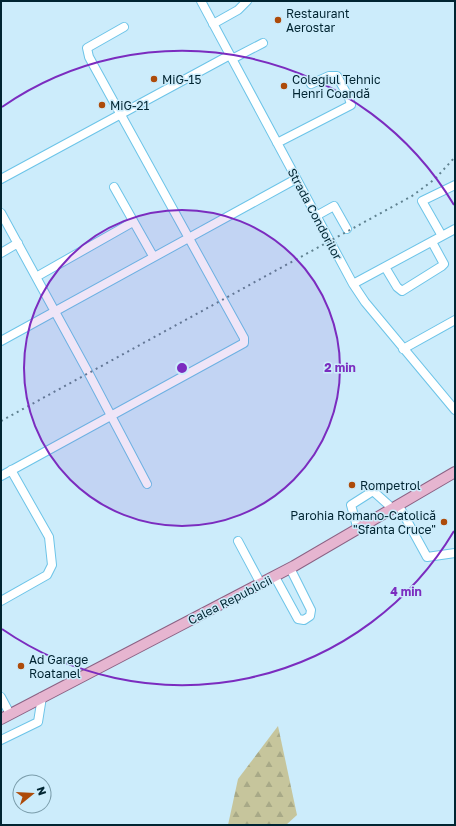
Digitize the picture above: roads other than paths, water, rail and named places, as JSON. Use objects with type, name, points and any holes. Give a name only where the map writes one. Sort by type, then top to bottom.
[{"type":"main road","name":"Calea Republicii","points":[[1,718],[275,577],[358,530],[455,472]]},
{"type":"street","name":"Strada Condorilor","points":[[201,1],[353,284],[365,302],[455,410]]},
{"type":"street","points":[[213,24],[238,10],[247,1]]},
{"type":"street","points":[[1,476],[111,414],[244,343],[244,338],[90,57],[88,48],[124,27]]},
{"type":"street","points":[[1,179],[121,113],[231,57],[263,43]]},
{"type":"street","points":[[277,143],[351,105],[349,98],[337,76],[329,76],[311,84]]},
{"type":"street","points":[[1,341],[153,256],[296,179]]},
{"type":"street","points":[[442,236],[422,201],[455,185]]},
{"type":"street","points":[[114,187],[153,256]]},
{"type":"street","points":[[316,216],[334,206],[346,229]]},
{"type":"street","points":[[1,213],[55,310],[147,484]]},
{"type":"street","points":[[36,277],[133,222]]},
{"type":"street","points":[[353,284],[455,229]]},
{"type":"street","points":[[385,267],[397,287],[402,291],[444,264],[432,242]]},
{"type":"street","points":[[1,253],[18,244]]},
{"type":"street","points":[[404,349],[455,320]]},
{"type":"street","points":[[1,601],[47,575],[52,565],[49,537],[11,470]]},
{"type":"street","points":[[358,530],[351,505],[373,491],[396,507],[427,557],[455,553]]},
{"type":"street","points":[[238,541],[261,584]]},
{"type":"street","points":[[275,577],[298,619],[304,620],[310,616],[311,610],[290,568]]},
{"type":"street","points":[[1,697],[10,714]]},
{"type":"street","points":[[1,740],[38,722],[42,697]]},
{"type":"railway","points":[[1,421],[412,196],[435,179],[455,157]]},
{"type":"place","name":"Restaurant Aerostar","points":[[278,20]]},
{"type":"place","name":"MiG-15","points":[[154,79]]},
{"type":"place","name":"Colegiul Tehnic Henri Coandă","points":[[284,86]]},
{"type":"place","name":"MiG-21","points":[[102,105]]},
{"type":"place","name":"Rompetrol","points":[[352,485]]},
{"type":"place","name":"Parohia Romano-Catolică \"Sfanta Cruce\"","points":[[444,522]]},
{"type":"place","name":"Ad Garage Roatanel","points":[[21,666]]}]
